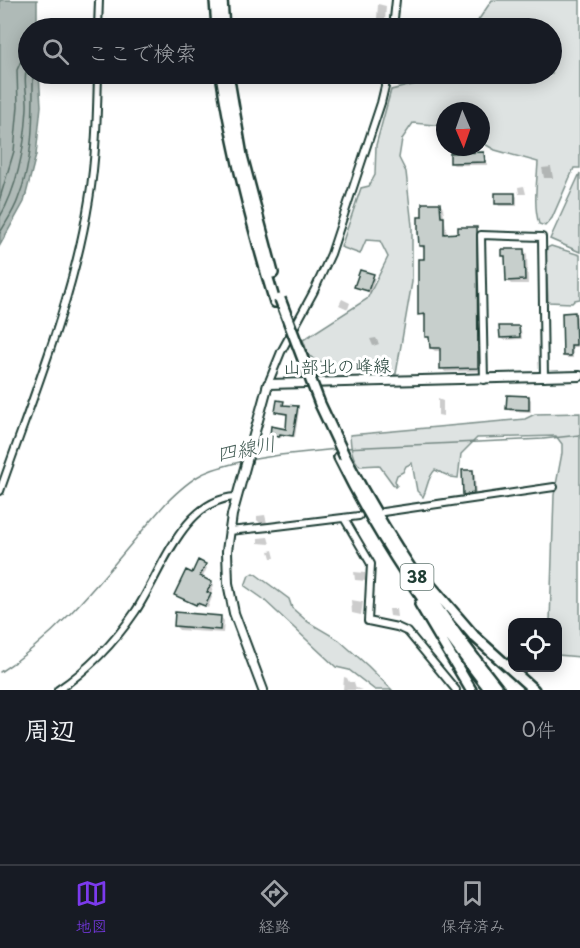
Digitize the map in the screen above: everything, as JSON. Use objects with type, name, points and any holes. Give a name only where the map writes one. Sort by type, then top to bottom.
[{"type":"highway","points":[[214,0],[216,18]]},
{"type":"highway","points":[[222,0],[223,18]]},
{"type":"highway","name":"38","points":[[224,84],[250,221],[301,373],[368,512],[499,690]]},
{"type":"highway","name":"38","points":[[228,84],[228,95]]},
{"type":"highway","points":[[398,555],[429,622],[471,690]]},
{"type":"highway","name":"38","points":[[398,555],[432,612],[490,690]]},
{"type":"highway","name":"38","points":[[398,555],[474,636],[534,690]]},
{"type":"main road","name":"山部北の峰線","points":[[263,690],[232,604],[227,568],[229,531],[236,497],[268,384],[580,376]]},
{"type":"street","points":[[98,18],[99,0]]},
{"type":"street","points":[[394,18],[396,0]]},
{"type":"street","points":[[0,491],[66,301],[80,245],[89,201],[96,141],[98,84]]},
{"type":"street","points":[[268,384],[281,352],[331,254],[386,84]]},
{"type":"street","points":[[484,380],[482,235],[542,237],[544,378]]},
{"type":"street","points":[[383,512],[554,487]]},
{"type":"street","points":[[58,690],[87,667],[119,633],[136,610],[183,530],[196,515],[213,502],[236,497]]},
{"type":"street","points":[[229,531],[359,516]]},
{"type":"street","points":[[344,518],[371,564],[368,621],[397,627],[408,632],[456,690]]},
{"type":"shaded area","points":[[492,0],[580,0],[580,168],[574,168],[552,218],[545,226],[539,224],[536,209],[538,162],[490,147],[490,102],[436,102],[436,125],[413,123],[402,139],[399,158],[406,172],[412,226],[412,282],[396,374],[337,367],[315,360],[308,354],[303,340],[367,299],[388,257],[380,241],[366,240],[360,254],[341,247],[361,188],[369,186],[375,175],[376,145],[391,90],[416,84],[562,84],[562,18],[480,18]]},
{"type":"shaded area","points":[[580,173],[580,252],[550,239]]},
{"type":"shaded area","points":[[551,246],[580,255],[580,299],[572,303],[548,302],[546,255],[547,248]]},
{"type":"shaded area","points":[[580,413],[580,657],[562,655],[562,618],[550,618],[554,495],[562,453],[562,444],[556,436],[477,438],[461,454],[458,478],[435,470],[429,479],[423,497],[417,491],[412,463],[397,475],[395,487],[379,465],[360,466],[352,452],[350,435],[525,419],[535,414]]},
{"type":"shaded area","points":[[254,573],[289,599],[292,608],[308,622],[339,640],[392,690],[375,690],[349,670],[336,667],[262,598],[245,586],[249,575]]},
{"type":"water","points":[[0,0],[37,0],[37,18],[18,18],[18,84],[40,84],[41,106],[36,155],[24,202],[0,245]]},
{"type":"building","points":[[450,156],[484,156],[485,162],[450,163]]},
{"type":"building","points":[[495,193],[515,193],[515,204],[495,204]]},
{"type":"building","points":[[422,203],[440,203],[441,217],[444,217],[444,234],[458,233],[458,227],[477,227],[478,368],[440,369],[440,348],[430,348],[429,337],[425,337],[425,314],[418,315],[418,259],[424,259],[424,246],[419,246],[418,232],[418,217],[422,217]]},
{"type":"building","points":[[502,249],[524,249],[525,280],[506,281],[505,256],[502,256]]},
{"type":"building","points":[[360,270],[374,274],[368,291],[354,287]]},
{"type":"building","points":[[575,312],[576,345],[571,345],[571,356],[563,356],[562,313]]},
{"type":"building","points":[[499,326],[519,326],[520,337],[500,338]]},
{"type":"building","points":[[507,395],[529,396],[529,410],[506,409]]},
{"type":"building","points":[[277,400],[284,401],[283,405],[298,406],[293,436],[270,435],[271,426],[286,429],[287,414],[275,412]]},
{"type":"building","points":[[462,470],[473,470],[474,493],[463,495]]},
{"type":"building","points":[[198,560],[206,564],[200,576],[212,582],[207,592],[211,594],[205,606],[197,603],[196,605],[174,595],[186,570],[192,573]]},
{"type":"building","points":[[175,612],[221,616],[220,630],[174,626]]},
{"type":"waterway","name":"四線川","points":[[344,448],[543,439],[580,435]]},
{"type":"waterway","name":"四線川","points":[[249,460],[337,449]]},
{"type":"waterway","name":"四線川","points":[[0,672],[47,636],[89,594],[166,503],[185,485],[201,474],[244,461]]}]
